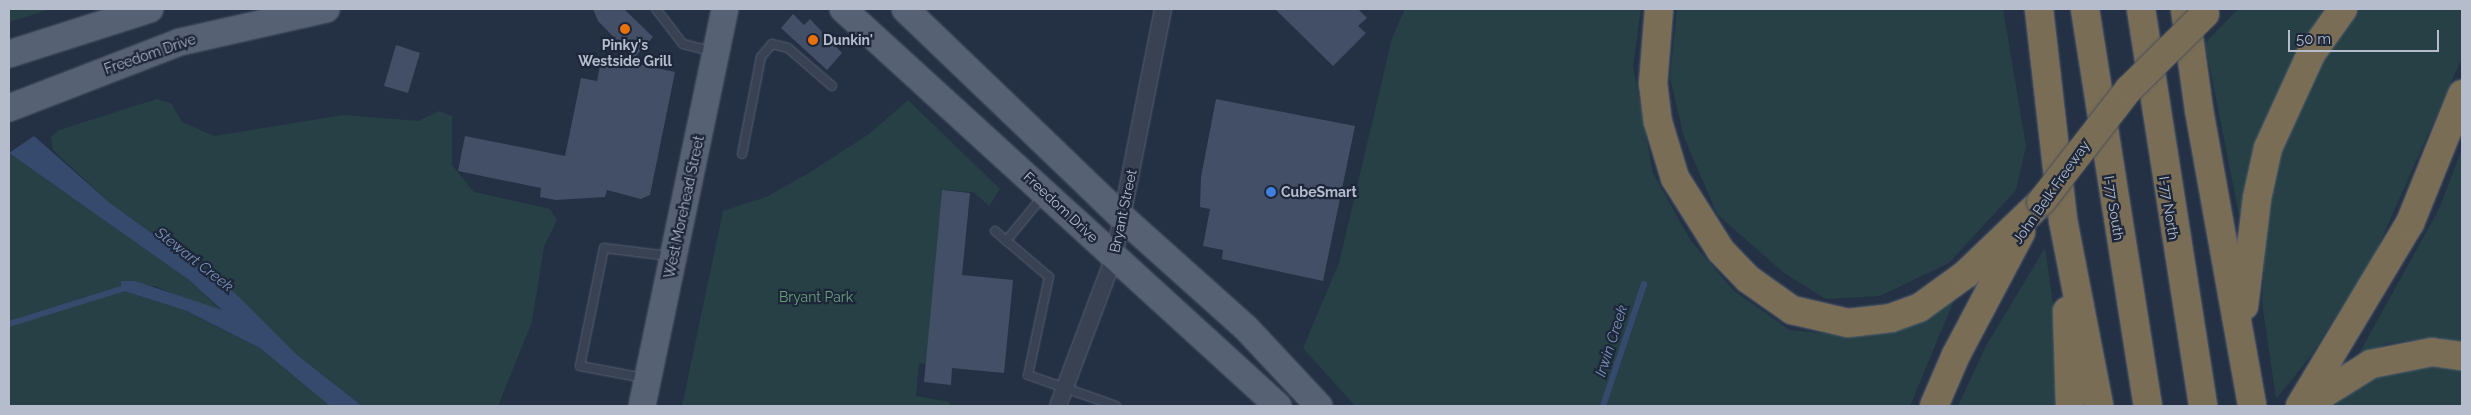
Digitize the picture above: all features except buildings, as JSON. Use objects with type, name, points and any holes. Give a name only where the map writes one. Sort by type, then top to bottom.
[{"type":"highway","points":[[1659,9],[1653,83],[1658,122],[1675,178],[1721,252],[1748,279],[1792,310],[1820,319],[1863,323],[1919,308],[1966,274],[2041,202]]},
{"type":"highway","points":[[2024,9],[2053,148]]},
{"type":"highway","points":[[2039,9],[2053,148],[2063,220],[2099,406]]},
{"type":"highway","name":"I-77 South","points":[[2085,9],[2148,406]]},
{"type":"highway","name":"I-77 North","points":[[2141,9],[2202,406]]},
{"type":"highway","points":[[2243,360],[2247,262],[2268,148],[2311,54],[2342,9]]},
{"type":"highway","points":[[2203,10],[2243,360],[2252,406]]},
{"type":"highway","name":"John Belk Freeway","points":[[1934,406],[1994,279],[2041,202],[2129,89],[2203,10]]},
{"type":"highway","points":[[2300,406],[2410,223],[2462,94]]},
{"type":"highway","points":[[2063,220],[2070,406]]},
{"type":"highway","points":[[2306,406],[2371,364],[2432,352],[2462,356]]},
{"type":"main road","points":[[9,54],[150,9]]},
{"type":"main road","points":[[180,42],[213,18],[249,9]]},
{"type":"main road","name":"Freedom Drive","points":[[9,108],[180,42],[326,9]]},
{"type":"main road","name":"West Morehead Street","points":[[642,406],[725,9]]},
{"type":"main road","name":"Freedom Drive","points":[[843,9],[1278,406]]},
{"type":"main road","points":[[905,9],[1123,218],[1246,328],[1319,406]]},
{"type":"street","name":"Bryant Street","points":[[1058,406],[1114,257],[1163,9]]},
{"type":"lane","points":[[656,9],[682,44],[716,52]]},
{"type":"lane","points":[[742,154],[761,57],[772,44],[788,48],[832,86]]},
{"type":"lane","points":[[1006,241],[1046,193]]},
{"type":"lane","points":[[995,232],[1049,277],[1028,375],[1116,406]]},
{"type":"lane","points":[[648,378],[580,366],[604,248],[674,257]]},
{"type":"green space","points":[[9,9],[51,9],[9,22]]},
{"type":"green space","points":[[1405,9],[1641,9],[1633,66],[1653,173],[1691,241],[1734,291],[1790,330],[1851,336],[1955,298],[1910,406],[1355,406],[1303,348],[1339,263],[1392,38]]},
{"type":"green space","points":[[1677,9],[2003,9],[2026,146],[2016,190],[1949,263],[1880,296],[1826,299],[1784,273],[1717,214],[1684,137],[1670,78]]},
{"type":"green space","points":[[2238,9],[2332,9],[2243,214],[2239,215],[2205,43]]},
{"type":"green space","points":[[2357,9],[2462,9],[2462,58],[2374,256],[2310,357],[2276,399],[2262,302],[2268,203],[2288,131],[2322,60]]},
{"type":"green space","points":[[157,99],[171,103],[182,122],[214,136],[344,115],[418,121],[439,111],[452,116],[452,165],[474,192],[550,209],[557,220],[544,246],[532,322],[498,406],[362,406],[296,354],[235,293],[110,203],[53,150],[51,137],[59,130]]},
{"type":"green space","name":"Bryant Park","points":[[908,100],[1000,189],[989,206],[973,192],[942,190],[926,364],[919,363],[916,396],[950,402],[949,406],[682,406],[723,211],[766,197],[809,173],[869,134]]},
{"type":"green space","points":[[2462,149],[2462,343],[2435,337],[2386,344],[2356,359],[2439,209]]},
{"type":"green space","points":[[9,153],[189,280],[222,311],[209,310],[155,286],[121,290],[187,311],[260,348],[330,406],[9,406]]},
{"type":"green space","points":[[2045,248],[2060,352],[2061,406],[1958,406],[1986,346]]},
{"type":"green space","points":[[2434,363],[2462,369],[2462,406],[2334,406],[2356,386],[2400,368]]},
{"type":"water","points":[[34,136],[110,203],[235,293],[296,354],[362,406],[330,406],[260,348],[187,311],[121,290],[121,281],[135,281],[222,310],[189,280],[9,153]]},
{"type":"waterway","name":"Irwin Creek","points":[[1603,406],[1644,284]]},
{"type":"waterway","points":[[9,324],[128,287]]},
{"type":"place","name":"Pinky's Westside Grill","points":[[625,29]]},
{"type":"place","name":"Dunkin'","points":[[813,40]]},
{"type":"place","name":"CubeSmart","points":[[1271,192]]},
{"type":"water label","name":"Stewart Creek","points":[[194,260]]}]
